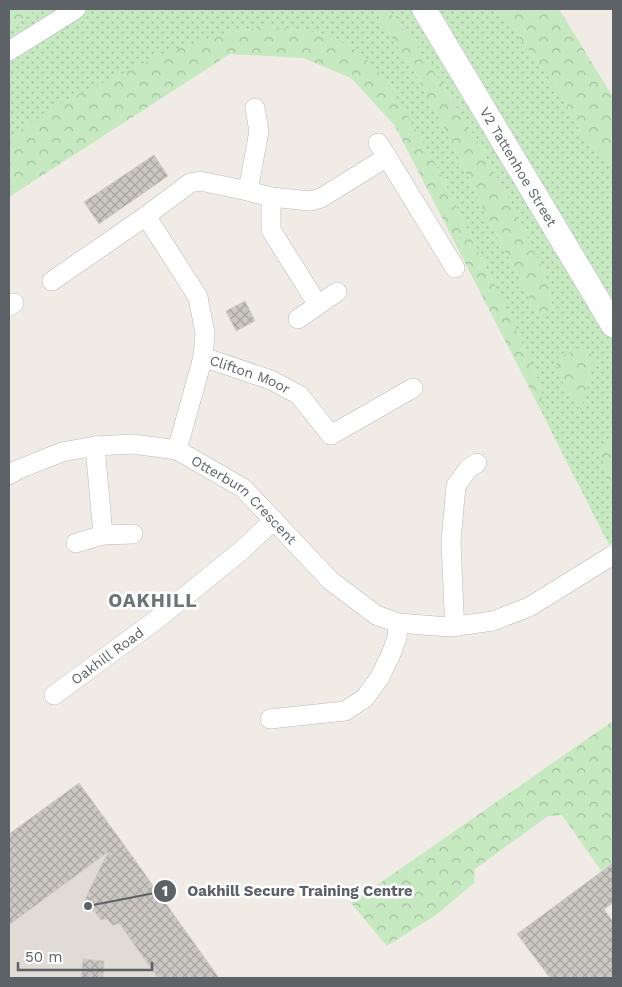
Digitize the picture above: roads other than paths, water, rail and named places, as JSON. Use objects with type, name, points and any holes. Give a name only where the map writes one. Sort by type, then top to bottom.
[{"type":"street","points":[[9,50],[76,9]]},
{"type":"street","name":"V2 Tattenhoe Street","points":[[424,9],[612,324]]},
{"type":"street","points":[[248,191],[258,131],[255,108]]},
{"type":"street","points":[[52,281],[146,216],[190,182],[200,181],[271,197],[310,201],[321,198],[382,150],[455,268]]},
{"type":"street","points":[[271,197],[271,230],[318,305]]},
{"type":"street","name":"Clifton Moor","points":[[146,216],[198,297],[205,332],[203,357],[177,450]]},
{"type":"street","points":[[298,319],[337,292]]},
{"type":"street","name":"Clifton Moor","points":[[203,357],[272,380],[299,395],[330,435],[413,388]]},
{"type":"street","name":"Otterburn Crescent","points":[[12,467],[62,452],[94,446],[133,444],[177,450],[243,488],[331,581],[376,615],[398,623],[455,627],[493,621],[529,607],[613,556]]},
{"type":"street","points":[[94,446],[103,534]]},
{"type":"street","points":[[455,627],[451,541],[456,486],[468,469],[477,463]]},
{"type":"street","name":"Oakhill Road","points":[[54,695],[156,620],[241,551],[274,520]]},
{"type":"street","points":[[76,543],[103,534],[133,534]]},
{"type":"street","points":[[270,719],[346,711],[365,698],[380,677],[391,654],[397,638],[398,623]]},
{"type":"place","name":"Oakhill Secure Training Centre","points":[[88,906]]},
{"type":"district","name":"OAKHILL","points":[[153,600]]}]
